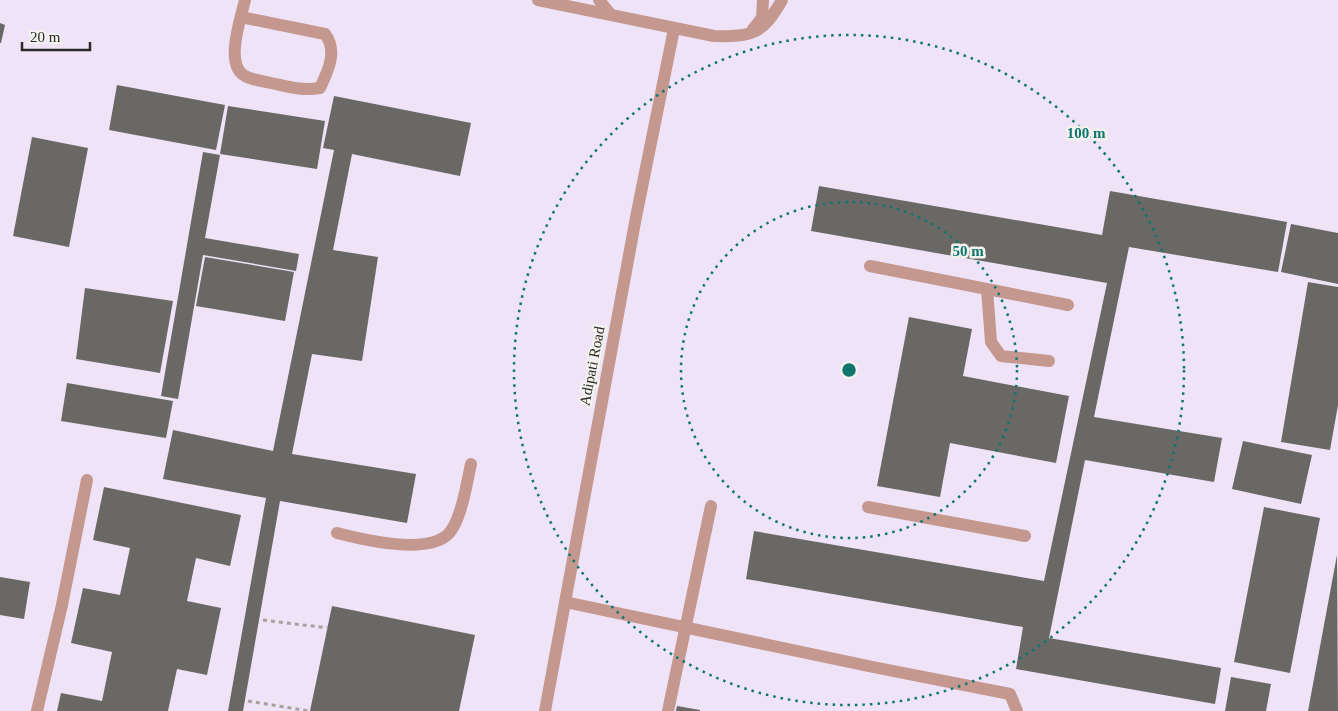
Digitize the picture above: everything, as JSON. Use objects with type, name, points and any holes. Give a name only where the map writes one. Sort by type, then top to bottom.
[{"type":"street","points":[[241,17],[325,34],[331,42],[332,52],[320,88],[302,90],[244,76],[235,64],[235,46],[241,17],[245,0]]},
{"type":"street","points":[[538,0],[714,36],[746,36],[767,24],[782,0]]},
{"type":"street","points":[[599,0],[610,15]]},
{"type":"street","points":[[746,36],[762,18],[762,0]]},
{"type":"street","name":"Adipati Road","points":[[545,711],[632,237],[674,28]]},
{"type":"street","points":[[870,266],[1068,305]]},
{"type":"street","points":[[987,289],[991,342],[1001,356],[1049,361]]},
{"type":"street","points":[[337,533],[366,540],[425,544],[447,536],[461,510],[471,464]]},
{"type":"street","points":[[37,711],[62,605],[87,480]]},
{"type":"street","points":[[668,711],[711,506]]},
{"type":"street","points":[[868,508],[1025,536]]},
{"type":"street","points":[[565,602],[1010,694],[1017,711]]},
{"type":"path","points":[[263,620],[328,628]]},
{"type":"path","points":[[248,701],[308,711]]},
{"type":"shaded area","points":[[0,0],[1338,0],[1338,711],[0,711]]},
{"type":"building","points":[[0,23],[5,25],[1,43],[0,43]]},
{"type":"building","points":[[117,85],[225,105],[216,150],[109,130]]},
{"type":"building","points":[[334,96],[471,123],[460,176],[352,154],[333,250],[378,257],[362,361],[312,354],[292,454],[416,474],[407,523],[280,501],[243,711],[228,711],[266,498],[163,479],[173,430],[273,451],[334,150],[323,148]]},
{"type":"building","points":[[228,106],[325,121],[317,169],[220,154]]},
{"type":"building","points":[[32,137],[88,148],[69,247],[13,236]]},
{"type":"building","points":[[203,152],[220,155],[205,238],[299,254],[296,271],[203,255],[178,399],[161,396]]},
{"type":"building","points":[[819,186],[1102,235],[1110,191],[1287,222],[1278,272],[1129,247],[1094,417],[1222,438],[1214,482],[1085,460],[1049,638],[1221,668],[1215,704],[1016,669],[1023,627],[746,579],[754,531],[1044,581],[1107,283],[811,231]]},
{"type":"building","points":[[1291,224],[1338,233],[1338,284],[1281,272]]},
{"type":"building","points":[[205,257],[294,272],[285,321],[196,306]]},
{"type":"building","points":[[1308,282],[1338,287],[1338,405],[1330,450],[1281,442]]},
{"type":"building","points":[[85,288],[173,301],[160,373],[76,359]]},
{"type":"building","points":[[909,317],[972,329],[963,376],[1069,396],[1056,463],[950,443],[940,497],[877,486]]},
{"type":"building","points":[[67,383],[173,401],[166,438],[61,421]]},
{"type":"building","points":[[1243,441],[1312,455],[1301,504],[1232,489]]},
{"type":"building","points":[[104,487],[241,515],[230,566],[196,558],[187,601],[221,608],[207,675],[177,669],[168,711],[57,711],[61,693],[102,701],[112,652],[71,643],[83,588],[120,595],[130,548],[93,540]]},
{"type":"building","points":[[1264,507],[1320,518],[1290,673],[1234,662]]},
{"type":"building","points":[[1337,555],[1338,711],[1308,711]]},
{"type":"building","points":[[0,577],[30,582],[24,619],[0,615]]},
{"type":"building","points":[[332,606],[475,635],[459,711],[310,711]]},
{"type":"building","points":[[1231,677],[1271,684],[1266,711],[1225,711]]},
{"type":"building","points":[[677,706],[700,710],[700,711],[676,711]]}]
